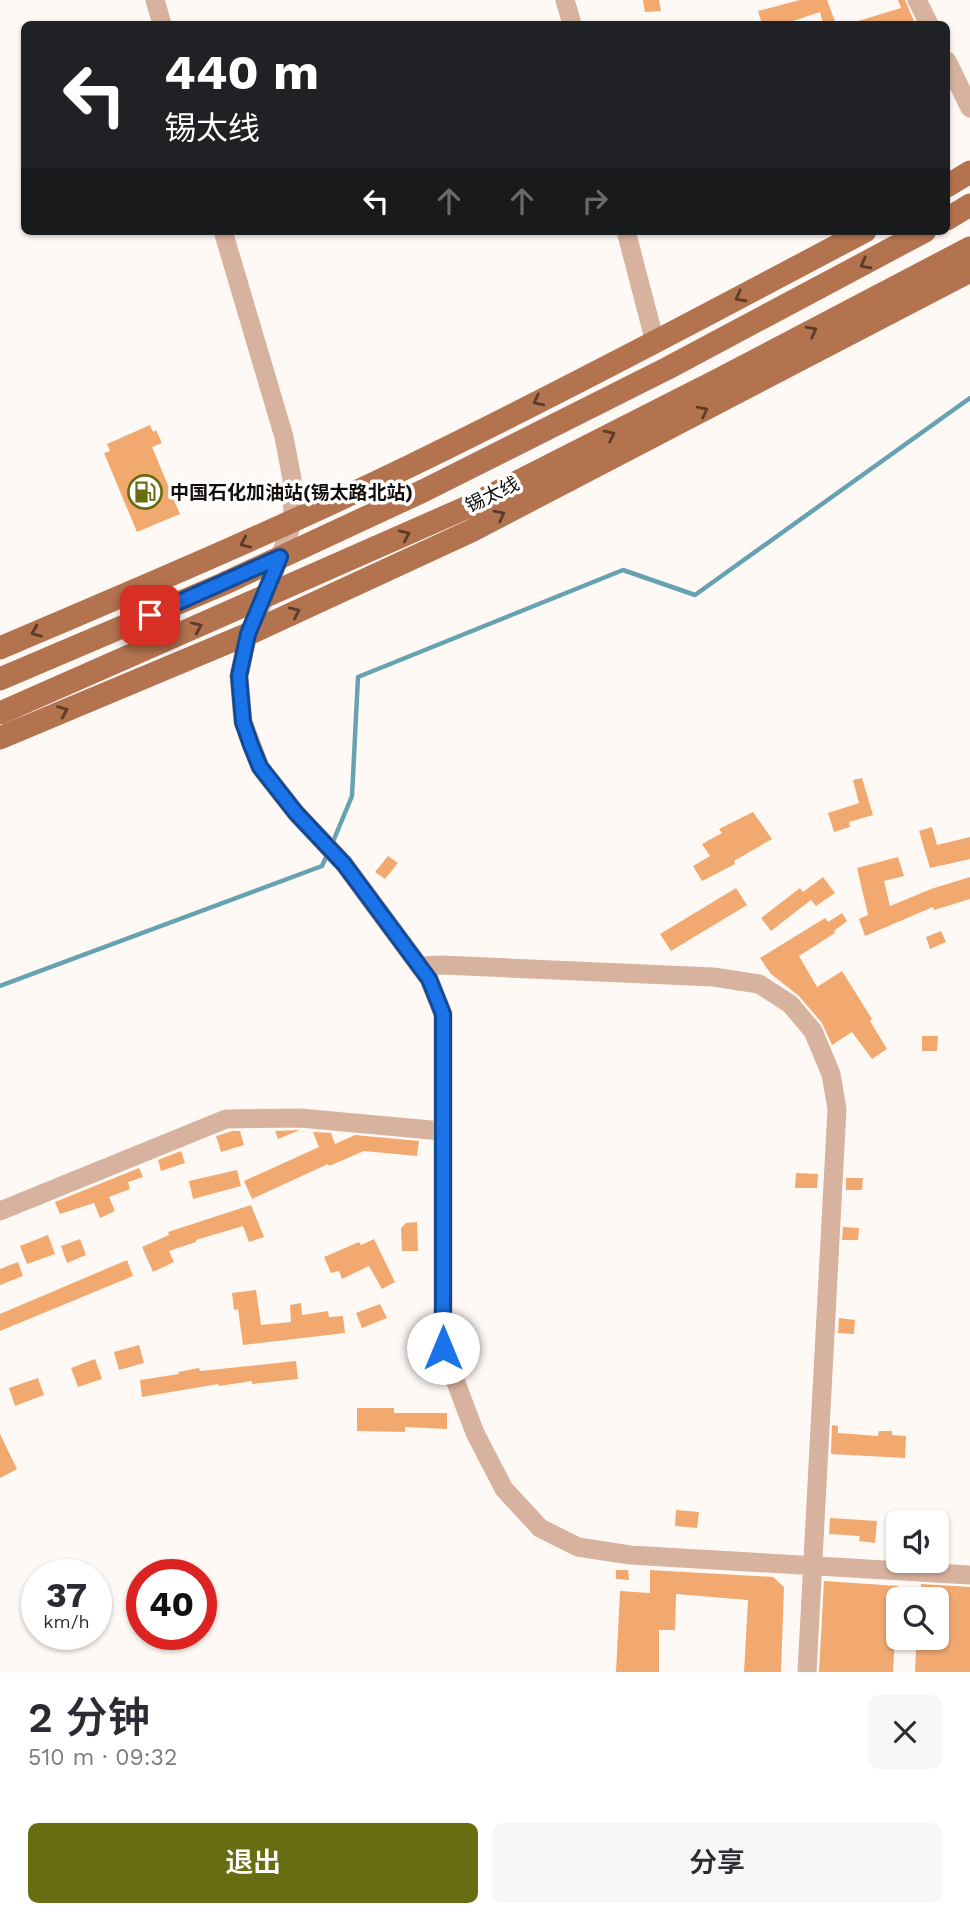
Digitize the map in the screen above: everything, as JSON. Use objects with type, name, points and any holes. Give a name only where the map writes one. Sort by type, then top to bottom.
[{"type":"main road","points":[[950,184],[970,172]]},
{"type":"main road","points":[[950,217],[970,205]]},
{"type":"main road","points":[[0,648],[293,521],[411,466],[857,235]]},
{"type":"main road","name":"锡太线","points":[[0,678],[280,557],[423,491],[668,368],[917,235]]},
{"type":"main road","name":"锡太线","points":[[0,713],[472,505],[970,248]]},
{"type":"main road","points":[[0,738],[248,634],[471,531],[970,271]]},
{"type":"street","points":[[155,0],[161,21]]},
{"type":"street","points":[[565,0],[571,21]]},
{"type":"street","points":[[917,0],[928,21]]},
{"type":"street","points":[[950,67],[970,108]]},
{"type":"street","points":[[224,235],[284,438],[292,478],[293,521],[265,598],[248,634],[239,676],[243,722],[260,767],[296,813],[344,864],[429,979],[443,1014],[443,1348],[475,1433],[503,1489],[540,1528],[578,1547],[630,1555],[970,1575]]},
{"type":"street","points":[[627,235],[654,342]]},
{"type":"street","points":[[419,966],[724,979],[759,985],[790,1004],[813,1031],[831,1074],[837,1109],[807,1672]]},
{"type":"street","points":[[0,1211],[226,1119],[300,1118],[442,1131]]},
{"type":"building","points":[[643,0],[659,0],[661,11],[645,12]]},
{"type":"building","points":[[800,0],[827,0],[835,21],[822,21],[820,12],[793,21],[761,21],[758,11]]},
{"type":"building","points":[[898,0],[905,0],[914,21],[858,21],[901,8]]},
{"type":"building","name":"中国石化加油站(锡太路北站)","points":[[150,425],[153,432],[156,430],[162,443],[152,447],[180,514],[137,532],[104,453],[110,451],[107,444]]},
{"type":"building","points":[[862,778],[873,815],[849,822],[850,827],[834,832],[828,813],[859,803],[853,780]]},
{"type":"building","points":[[753,812],[772,839],[734,861],[735,864],[702,881],[693,866],[710,856],[702,844],[722,833],[719,829]]},
{"type":"building","points":[[932,827],[937,845],[970,837],[970,859],[930,868],[919,831]]},
{"type":"building","points":[[388,856],[398,863],[385,879],[375,872]]},
{"type":"building","points":[[898,857],[904,876],[884,881],[890,906],[970,877],[970,899],[934,910],[933,907],[865,936],[859,919],[868,915],[857,868]]},
{"type":"building","points":[[823,877],[835,893],[816,906],[811,900],[771,931],[761,918],[800,888],[803,892]]},
{"type":"building","points":[[736,888],[747,905],[671,951],[660,934]]},
{"type":"building","points":[[842,913],[847,921],[834,931],[835,933],[799,956],[817,987],[842,971],[887,1049],[872,1059],[852,1032],[832,1045],[822,1023],[799,996],[771,974],[760,958],[825,918],[828,922]]},
{"type":"building","points":[[941,931],[946,942],[930,949],[926,937]]},
{"type":"building","points":[[922,1036],[938,1036],[937,1051],[922,1051]]},
{"type":"building","points":[[300,1130],[278,1139],[275,1131]]},
{"type":"building","points":[[240,1131],[244,1145],[221,1152],[216,1136]]},
{"type":"building","points":[[313,1132],[331,1133],[335,1144],[355,1135],[419,1141],[417,1156],[364,1151],[329,1166],[328,1164],[252,1199],[244,1181],[319,1147]]},
{"type":"building","points":[[181,1151],[185,1163],[161,1171],[158,1160]]},
{"type":"building","points":[[139,1168],[143,1177],[128,1182],[130,1189],[109,1197],[115,1211],[100,1218],[94,1203],[60,1214],[55,1202]]},
{"type":"building","points":[[237,1170],[241,1186],[193,1199],[189,1181]]},
{"type":"building","points":[[796,1173],[818,1174],[817,1188],[795,1188]]},
{"type":"building","points":[[846,1178],[863,1178],[862,1190],[846,1190]]},
{"type":"building","points":[[251,1205],[264,1237],[249,1242],[243,1226],[196,1240],[169,1251],[174,1262],[153,1272],[142,1247],[169,1235],[168,1232]]},
{"type":"building","points":[[417,1222],[418,1251],[402,1251],[401,1228],[406,1223]]},
{"type":"building","points":[[843,1227],[859,1228],[858,1240],[842,1240]]},
{"type":"building","points":[[48,1235],[55,1254],[27,1264],[20,1246]]},
{"type":"building","points":[[80,1239],[86,1255],[67,1263],[61,1246]]},
{"type":"building","points":[[374,1239],[395,1282],[382,1289],[369,1266],[342,1279],[339,1271],[331,1273],[324,1257],[359,1242],[361,1245]]},
{"type":"building","points":[[127,1260],[133,1276],[0,1331],[0,1314]]},
{"type":"building","points":[[18,1262],[23,1276],[0,1285],[0,1269]]},
{"type":"building","points":[[256,1290],[261,1325],[291,1322],[290,1305],[301,1303],[302,1315],[328,1311],[329,1317],[343,1316],[345,1333],[243,1345],[238,1309],[234,1310],[232,1293]]},
{"type":"building","points":[[380,1304],[387,1318],[362,1328],[356,1313]]},
{"type":"building","points":[[839,1318],[855,1320],[854,1334],[838,1333]]},
{"type":"building","points":[[139,1345],[144,1363],[119,1370],[114,1352]]},
{"type":"building","points":[[95,1359],[102,1379],[78,1387],[71,1368]]},
{"type":"building","points":[[296,1361],[298,1379],[252,1384],[252,1381],[218,1384],[142,1397],[140,1380],[199,1368],[200,1371]]},
{"type":"building","points":[[38,1378],[44,1395],[15,1406],[9,1388]]},
{"type":"building","points":[[357,1408],[394,1408],[394,1413],[447,1413],[447,1429],[405,1427],[405,1432],[357,1431]]},
{"type":"building","points":[[832,1425],[838,1426],[838,1433],[878,1436],[879,1431],[892,1431],[892,1435],[906,1436],[905,1458],[831,1454]]},
{"type":"building","points":[[0,1434],[17,1469],[0,1478]]},
{"type":"building","points":[[676,1510],[699,1512],[697,1528],[675,1526]]},
{"type":"building","points":[[830,1518],[877,1521],[875,1543],[859,1541],[860,1536],[829,1534]]},
{"type":"building","points":[[616,1570],[628,1570],[629,1580],[616,1579]]},
{"type":"building","points":[[650,1570],[773,1577],[784,1587],[781,1672],[744,1672],[748,1600],[676,1594],[675,1630],[659,1630],[659,1672],[616,1672],[620,1591],[650,1593]]},
{"type":"building","points":[[824,1581],[898,1586],[886,1587],[886,1650],[894,1650],[893,1672],[819,1672]]},
{"type":"building","points":[[921,1584],[970,1587],[970,1672],[915,1672],[916,1650],[949,1650],[949,1587],[921,1587]]},
{"type":"waterway","points":[[332,844],[352,796],[358,677],[623,570],[695,595],[970,398]]},
{"type":"waterway","points":[[0,986],[322,866],[327,855]]},
{"type":"place","name":"中国石化加油站(锡太路北站)","points":[[145,492]]},
{"type":"route","points":[[150,615],[280,557],[248,634],[239,676],[243,722],[260,767],[296,813],[344,864],[429,979],[443,1014],[443,1348]]}]
